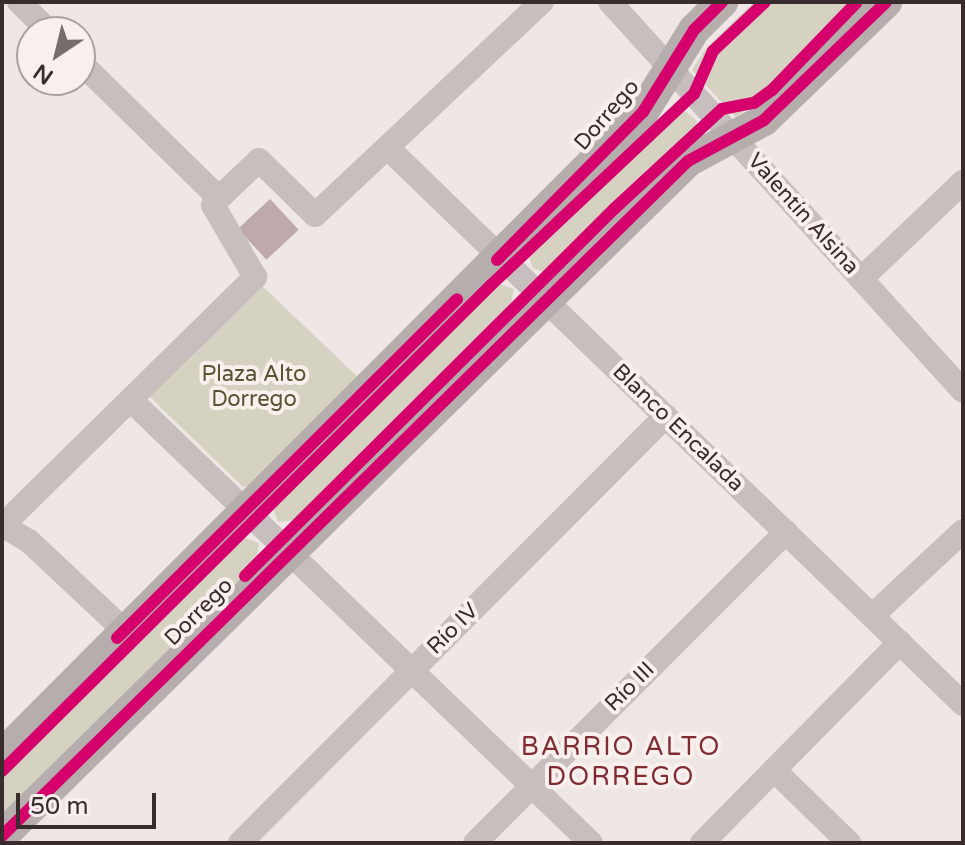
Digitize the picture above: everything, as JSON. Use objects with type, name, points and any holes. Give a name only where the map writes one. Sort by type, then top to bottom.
[{"type":"main road","name":"Dorrego","points":[[2,755],[643,112],[694,30],[722,2]]},
{"type":"main road","name":"Dorrego","points":[[2,836],[543,298],[688,161],[764,120],[886,2]]},
{"type":"street","points":[[19,2],[33,16]]},
{"type":"street","points":[[125,631],[29,541],[7,525],[255,277],[213,205],[259,160],[315,215],[542,2]]},
{"type":"street","name":"Valentín Alsina","points":[[610,2],[963,391]]},
{"type":"street","points":[[96,78],[219,198]]},
{"type":"street","name":"Blanco Encalada","points":[[392,152],[963,704]]},
{"type":"street","points":[[861,279],[963,182]]},
{"type":"street","points":[[137,406],[414,669],[591,843]]},
{"type":"street","name":"Río IV","points":[[240,843],[666,416]]},
{"type":"street","points":[[873,615],[963,531]]},
{"type":"street","name":"Río III","points":[[475,843],[786,532]]},
{"type":"street","points":[[702,843],[900,642]]},
{"type":"street","points":[[774,770],[849,843]]},
{"type":"green space","points":[[754,2],[866,2],[773,94],[735,117],[692,70],[706,48]]},
{"type":"green space","points":[[685,111],[697,121],[692,137],[553,267],[543,272],[533,268],[529,258],[533,248],[673,115]]},
{"type":"green space","name":"Plaza Alto Dorrego","points":[[259,283],[360,379],[254,487],[243,487],[148,395]]},
{"type":"green space","points":[[497,283],[514,289],[510,309],[298,520],[278,522],[274,511],[278,501]]},
{"type":"green space","points":[[242,537],[259,543],[256,563],[2,815],[2,775]]},
{"type":"building","points":[[270,199],[299,230],[266,260],[238,229]]},
{"type":"cycle path","points":[[497,260],[643,112],[694,30],[722,2]]},
{"type":"cycle path","points":[[2,771],[491,285],[694,94],[713,51],[765,2]]},
{"type":"cycle path","points":[[245,576],[614,209],[722,109],[754,103],[772,90],[857,2]]},
{"type":"cycle path","points":[[2,836],[688,161],[764,120],[886,2]]},
{"type":"cycle path","points":[[117,638],[457,299]]},
{"type":"district","name":"BARRIO ALTO DORREGO","points":[[621,762]]}]
